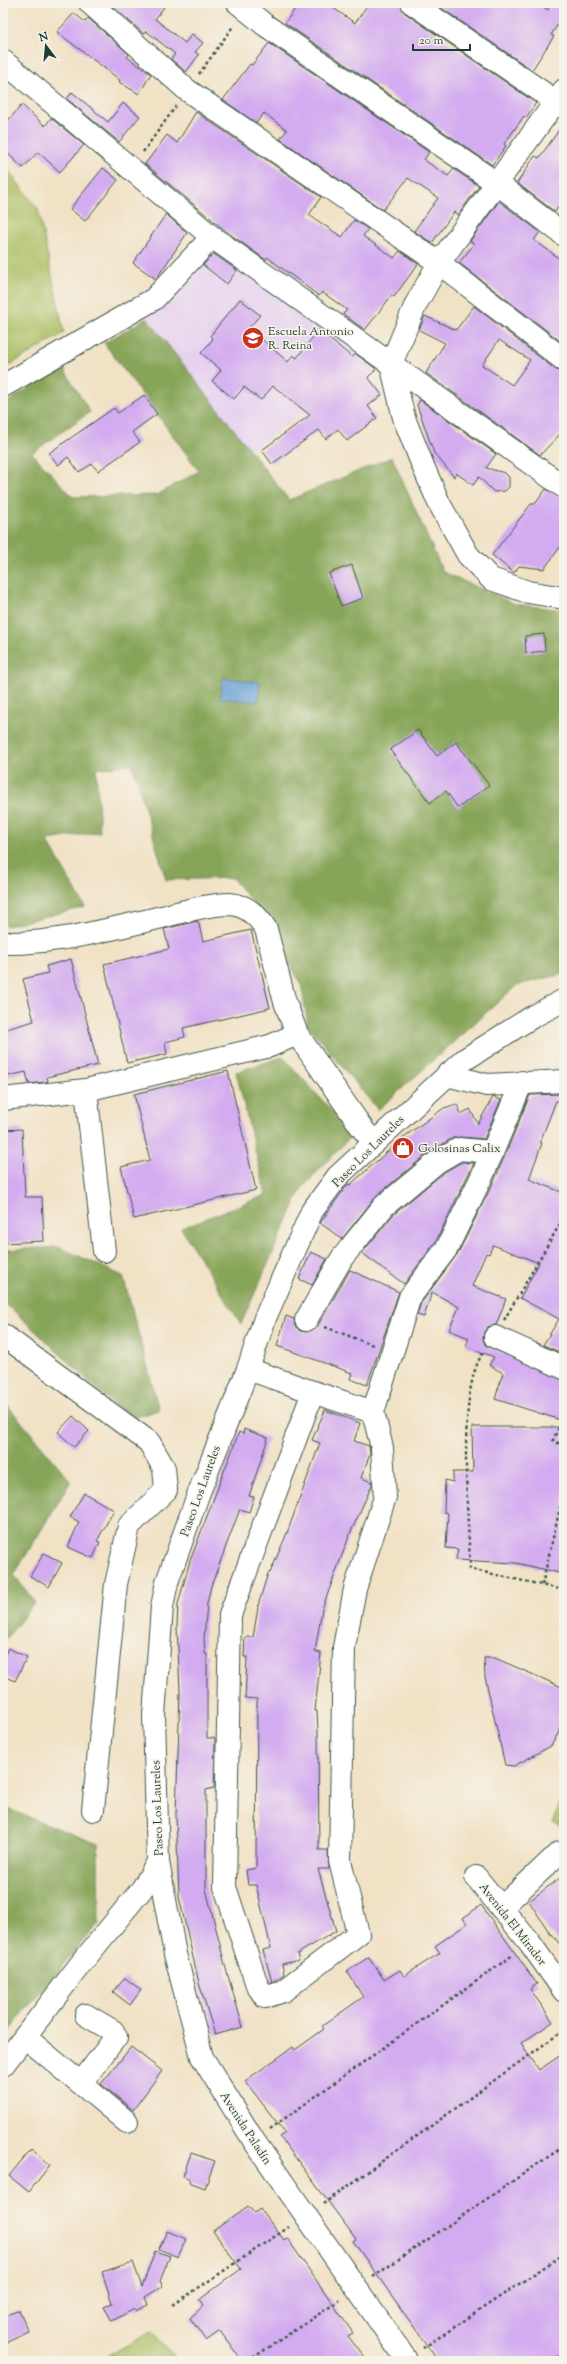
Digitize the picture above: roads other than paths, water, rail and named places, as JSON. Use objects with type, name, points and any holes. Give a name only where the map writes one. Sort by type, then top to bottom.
[{"type":"street","points":[[90,3],[187,90],[439,263],[564,360]]},
{"type":"street","points":[[238,3],[265,25],[498,184],[564,235]]},
{"type":"street","points":[[412,3],[561,99],[439,263],[416,304],[391,364],[404,418],[423,466],[439,503],[468,555],[491,579],[528,592],[564,598]]},
{"type":"street","points":[[3,61],[212,237],[564,487]]},
{"type":"street","points":[[3,386],[154,299],[212,237]]},
{"type":"street","points":[[3,943],[23,944],[75,935],[183,912],[231,904],[251,910],[260,919],[266,929],[285,1002],[297,1034],[374,1143]]},
{"type":"street","name":"Paseo Los Laureles","points":[[3,2065],[79,1966],[142,1889],[158,1862],[154,1714],[162,1607],[167,1582],[198,1495],[248,1369],[265,1318],[312,1211],[338,1176],[464,1060],[497,1038],[564,1000]]},
{"type":"street","points":[[3,1099],[86,1090],[270,1046],[297,1034]]},
{"type":"street","points":[[447,1075],[487,1084],[564,1081]]},
{"type":"street","points":[[313,1392],[230,1615],[225,1886],[257,1985],[265,1997],[283,1991],[358,1934],[340,1861],[344,1647],[355,1589],[384,1497],[382,1448],[373,1412],[410,1297],[446,1248],[492,1152],[522,1082]]},
{"type":"street","points":[[86,1090],[104,1251]]},
{"type":"street","points":[[306,1320],[342,1258],[384,1206],[437,1162],[459,1149],[492,1152]]},
{"type":"street","points":[[3,1335],[149,1442],[164,1468],[166,1490],[128,1526],[116,1584],[93,1810]]},
{"type":"street","points":[[495,1337],[564,1368]]},
{"type":"street","points":[[248,1369],[373,1412]]},
{"type":"street","points":[[501,1908],[559,1854],[564,1852]]},
{"type":"street","name":"Avenida Paladín","points":[[158,1862],[175,1954],[202,2057],[254,2141],[407,2360]]},
{"type":"street","name":"Avenida El Mirador","points":[[476,1877],[530,1943],[564,1992]]},
{"type":"street","points":[[81,2083],[116,2037],[113,2031],[86,2015]]},
{"type":"street","points":[[25,2036],[127,2122]]},
{"type":"water","points":[[223,678],[260,682],[258,702],[220,698]]},
{"type":"place","name":"Escuela Antonio R. Reina","points":[[253,338]]},
{"type":"place","name":"Golosinas Calix","points":[[403,1148]]}]
